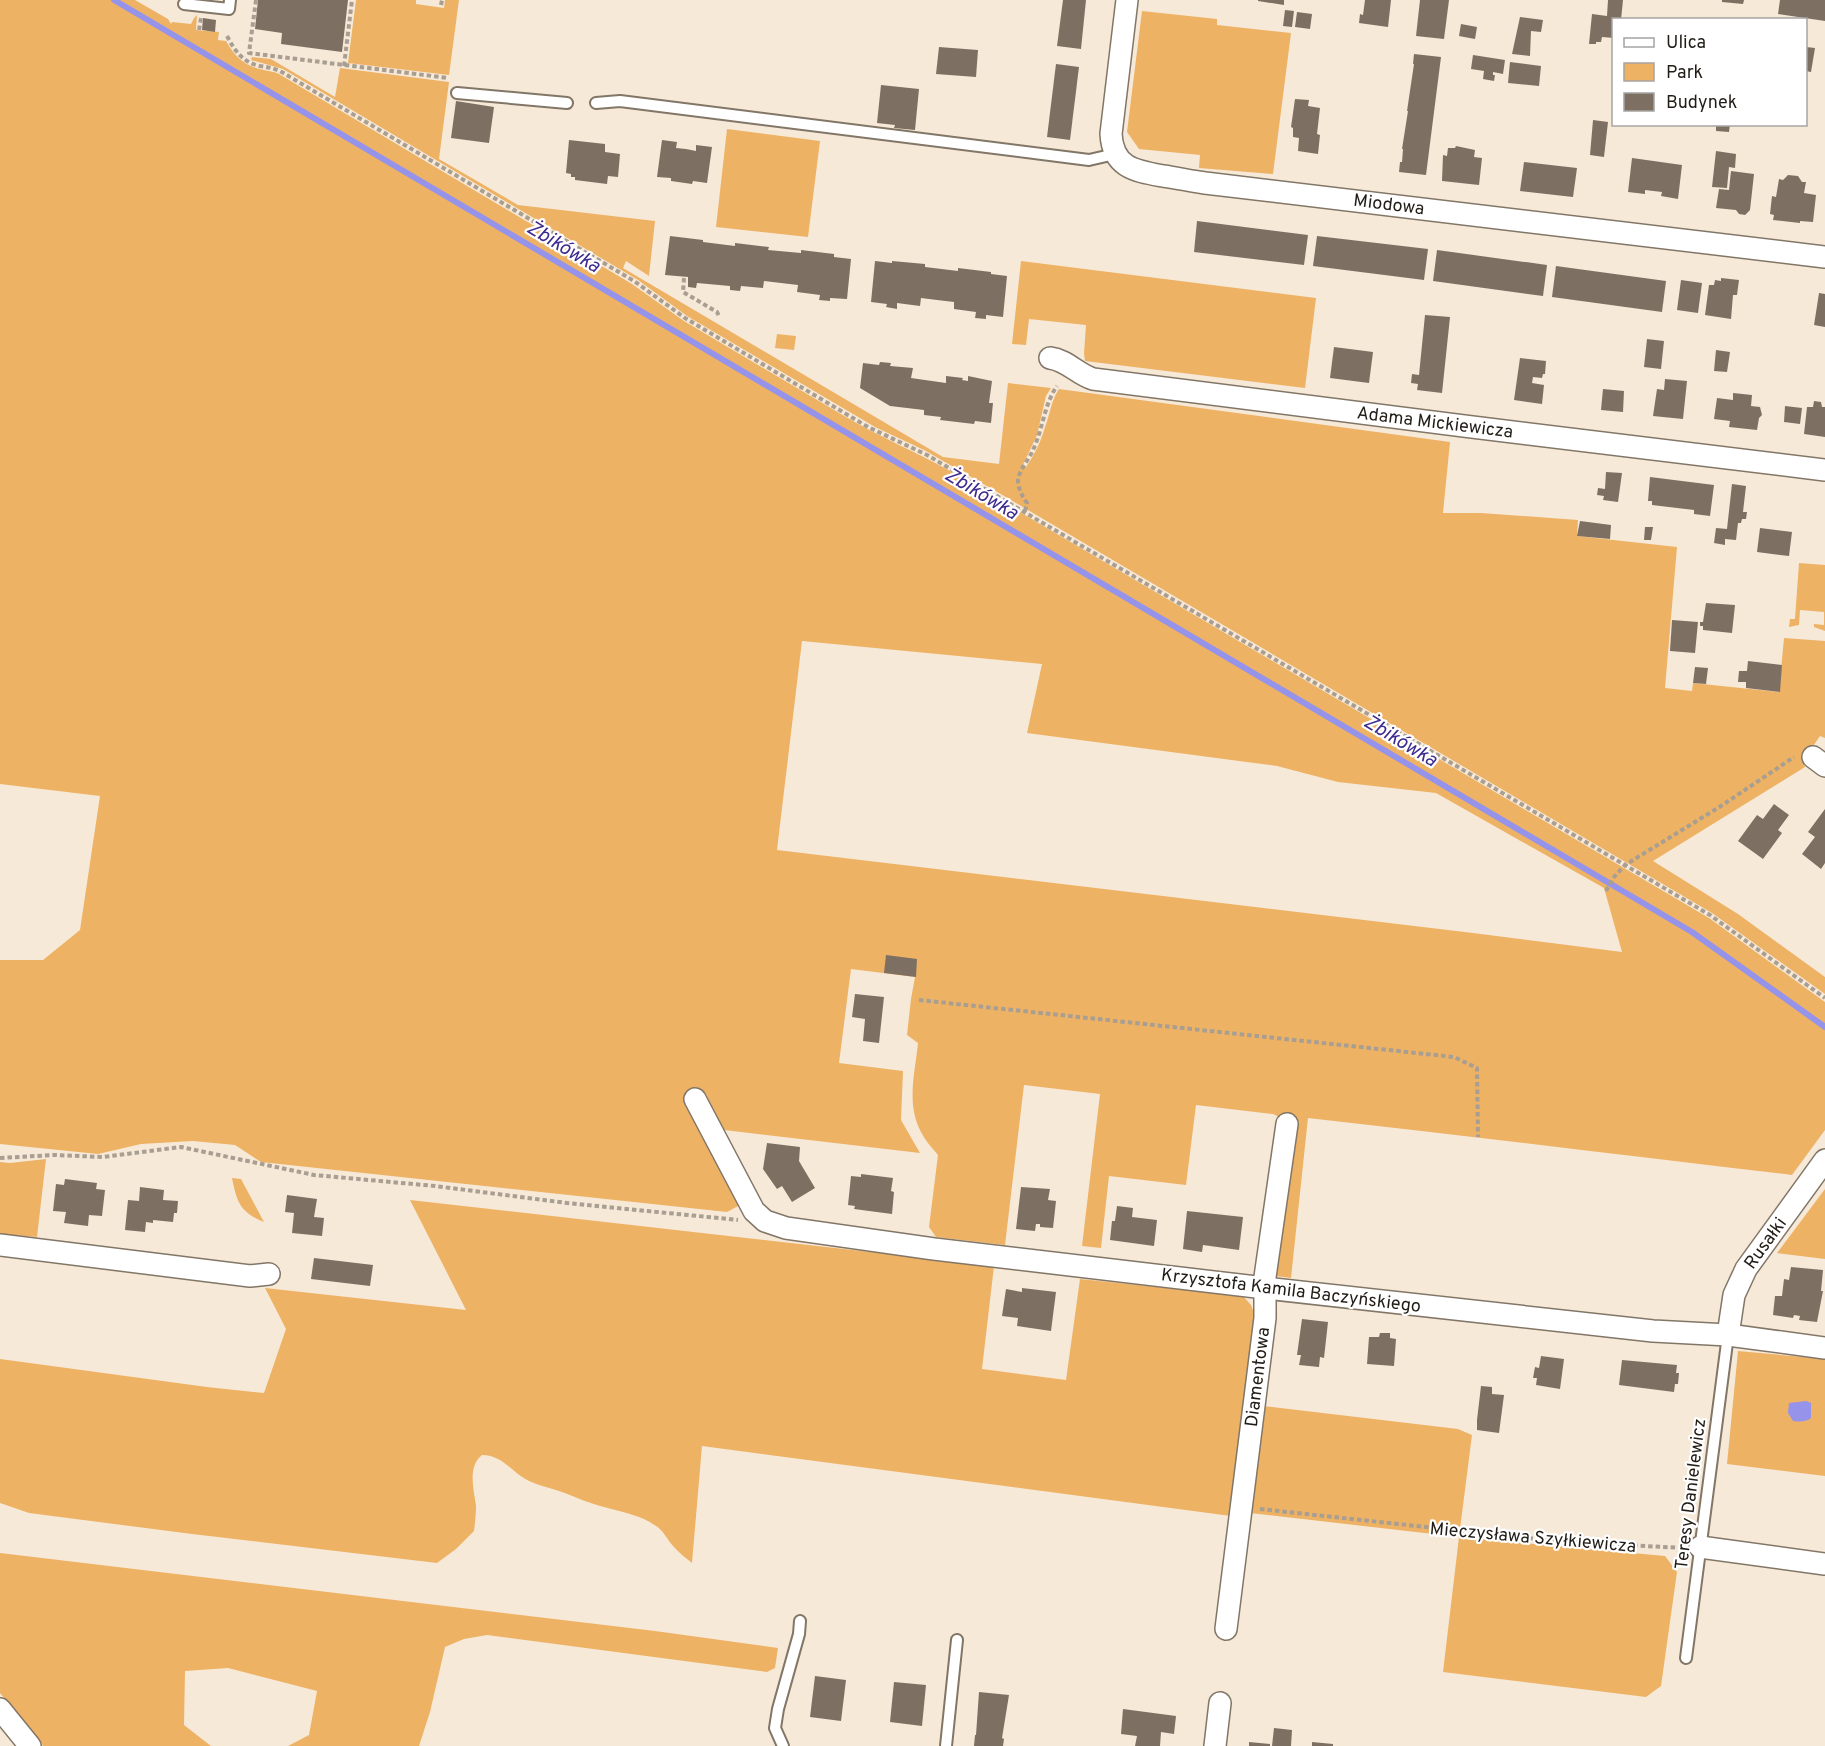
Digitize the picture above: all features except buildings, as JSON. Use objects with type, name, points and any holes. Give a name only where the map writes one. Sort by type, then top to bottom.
[{"type":"street","points":[[1115,154],[1111,134],[1127,0]]},
{"type":"street","name":"Miodowa","points":[[1115,154],[1121,162],[1133,170],[1205,183],[1825,257]]},
{"type":"street","name":"Adama Mickiewicza","points":[[1050,357],[1061,360],[1093,379],[1825,470]]},
{"type":"street","points":[[695,1099],[749,1203],[759,1217]]},
{"type":"street","name":"Diamentowa","points":[[1226,1629],[1265,1317],[1265,1277],[1287,1124]]},
{"type":"street","name":"Rusałki","points":[[1728,1335],[1734,1295],[1746,1269],[1825,1160]]},
{"type":"street","name":"Krzysztofa Kamila Baczyńskiego","points":[[759,1217],[771,1224],[809,1231],[934,1249],[1265,1288],[1653,1331],[1728,1335],[1825,1348]]},
{"type":"street","points":[[0,1245],[250,1276],[268,1274]]},
{"type":"street","points":[[1700,1547],[1825,1564]]},
{"type":"street","points":[[1215,1746],[1220,1702]]},
{"type":"street","points":[[0,1709],[30,1746]]},
{"type":"lane","points":[[184,4],[229,9],[231,0]]},
{"type":"lane","points":[[457,93],[567,104]]},
{"type":"lane","points":[[596,103],[620,101],[1089,160],[1115,154]]},
{"type":"lane","name":"Teresy Danielewicz","points":[[1686,1658],[1728,1335]]},
{"type":"lane","points":[[783,1746],[775,1728],[799,1634],[800,1621]]},
{"type":"lane","points":[[946,1746],[957,1640]]},
{"type":"path","points":[[256,0],[249,54],[448,78]]},
{"type":"path","points":[[344,66],[352,0]]},
{"type":"path","points":[[227,36],[242,59],[255,65],[280,71],[629,278],[685,318],[868,427],[927,455],[1710,915],[1825,998]]},
{"type":"path","points":[[684,278],[683,292],[717,312],[719,316]]},
{"type":"path","points":[[1025,512],[1027,503],[1021,495],[1019,475],[1038,441],[1050,399],[1057,386]]},
{"type":"path","points":[[1606,891],[1614,877],[1625,865],[1721,806],[1796,756],[1819,761]]},
{"type":"path","points":[[919,1000],[1454,1058],[1477,1068],[1478,1137]]},
{"type":"path","points":[[0,1158],[54,1155],[103,1157],[181,1147],[314,1175],[435,1186],[567,1203],[746,1221],[759,1217]]},
{"type":"path","name":"Mieczysława Szyłkiewicza","points":[[1241,1507],[1555,1541],[1680,1548],[1700,1547]]},
{"type":"green space","points":[[0,0],[135,0],[168,19],[171,24],[172,22],[191,24],[197,15],[196,30],[219,32],[218,40],[226,41],[244,62],[279,74],[632,284],[684,321],[846,417],[950,471],[1709,918],[1825,1002],[1825,1130],[1792,1175],[1308,1118],[1291,1278],[1275,1276],[1281,1118],[1273,1114],[1196,1105],[1186,1185],[1109,1176],[1101,1248],[1082,1246],[1100,1094],[1024,1085],[1005,1245],[936,1237],[929,1227],[938,1155],[924,1138],[916,1121],[913,1088],[918,1043],[907,1035],[915,977],[851,969],[839,1063],[903,1071],[901,1120],[920,1153],[724,1130],[705,1093],[690,1100],[742,1204],[727,1212],[261,1162],[235,1145],[193,1141],[141,1144],[98,1154],[0,1144],[0,960],[43,960],[80,930],[100,796],[0,784]],"holes":[[[802,641],[1042,664],[1027,733],[1277,766],[1338,782],[1436,793],[1604,888],[1622,952],[777,850]]]},
{"type":"green space","points":[[356,0],[416,0],[416,4],[444,8],[445,0],[459,0],[449,75],[348,63]]},
{"type":"green space","points":[[1142,11],[1217,19],[1217,25],[1291,33],[1273,174],[1199,168],[1200,155],[1139,149],[1127,132]]},
{"type":"green space","points":[[252,57],[271,59],[335,97],[340,68],[449,82],[439,159],[518,205],[655,221],[649,276],[626,261],[623,268],[943,457],[999,464],[1008,383],[1051,388],[1046,396],[1037,435],[1022,467],[1026,467],[1037,447],[1059,389],[1450,442],[1443,513],[1481,513],[1578,520],[1577,536],[1677,547],[1665,688],[1692,691],[1693,683],[1779,692],[1784,638],[1825,641],[1825,738],[1820,736],[1803,761],[1805,767],[1653,861],[1738,914],[1825,977],[1825,994],[1712,913],[999,493],[924,450],[875,427],[687,316],[638,280],[283,69],[251,60]]},
{"type":"green space","points":[[727,129],[820,141],[808,237],[716,227]]},
{"type":"green space","points":[[1021,261],[1316,298],[1305,388],[1085,361],[1086,325],[1029,319],[1026,345],[1012,344]]},
{"type":"green space","points":[[777,334],[796,336],[794,350],[775,348]]},
{"type":"green space","points":[[1799,563],[1825,565],[1825,631],[1814,627],[1814,624],[1824,625],[1824,612],[1800,610],[1799,625],[1789,627],[1790,619],[1795,619]]},
{"type":"green space","points":[[46,1159],[37,1237],[0,1234],[0,1162]]},
{"type":"green space","points":[[232,1178],[241,1179],[264,1222],[241,1206]]},
{"type":"green space","points":[[1825,1189],[1825,1259],[1777,1253]]},
{"type":"green space","points":[[410,1200],[994,1266],[982,1369],[1066,1380],[1080,1279],[1243,1296],[1251,1305],[1256,1318],[1231,1516],[702,1446],[692,1563],[676,1549],[659,1528],[650,1522],[532,1482],[496,1458],[482,1455],[477,1460],[473,1472],[476,1506],[474,1531],[456,1549],[437,1563],[29,1513],[0,1503],[0,1359],[264,1393],[286,1329],[265,1288],[466,1310]]},
{"type":"green space","points":[[1738,1351],[1825,1359],[1825,1476],[1727,1464]]},
{"type":"green space","points":[[1263,1406],[1458,1429],[1472,1435],[1459,1537],[1250,1513]]},
{"type":"green space","points":[[1459,1537],[1665,1556],[1677,1572],[1661,1686],[1646,1697],[1443,1672]]},
{"type":"green space","points":[[0,1553],[655,1631],[778,1648],[775,1668],[767,1672],[487,1635],[464,1639],[445,1647],[430,1712],[419,1746],[288,1746],[309,1735],[317,1691],[228,1668],[185,1671],[184,1725],[211,1746],[43,1746],[0,1693]]},
{"type":"shaded area","points":[[1806,1401],[1811,1403],[1811,1418],[1793,1421],[1788,1413],[1789,1403]]},
{"type":"waterway","name":"Żbikówka","points":[[114,0],[1692,932],[1825,1027]]}]
